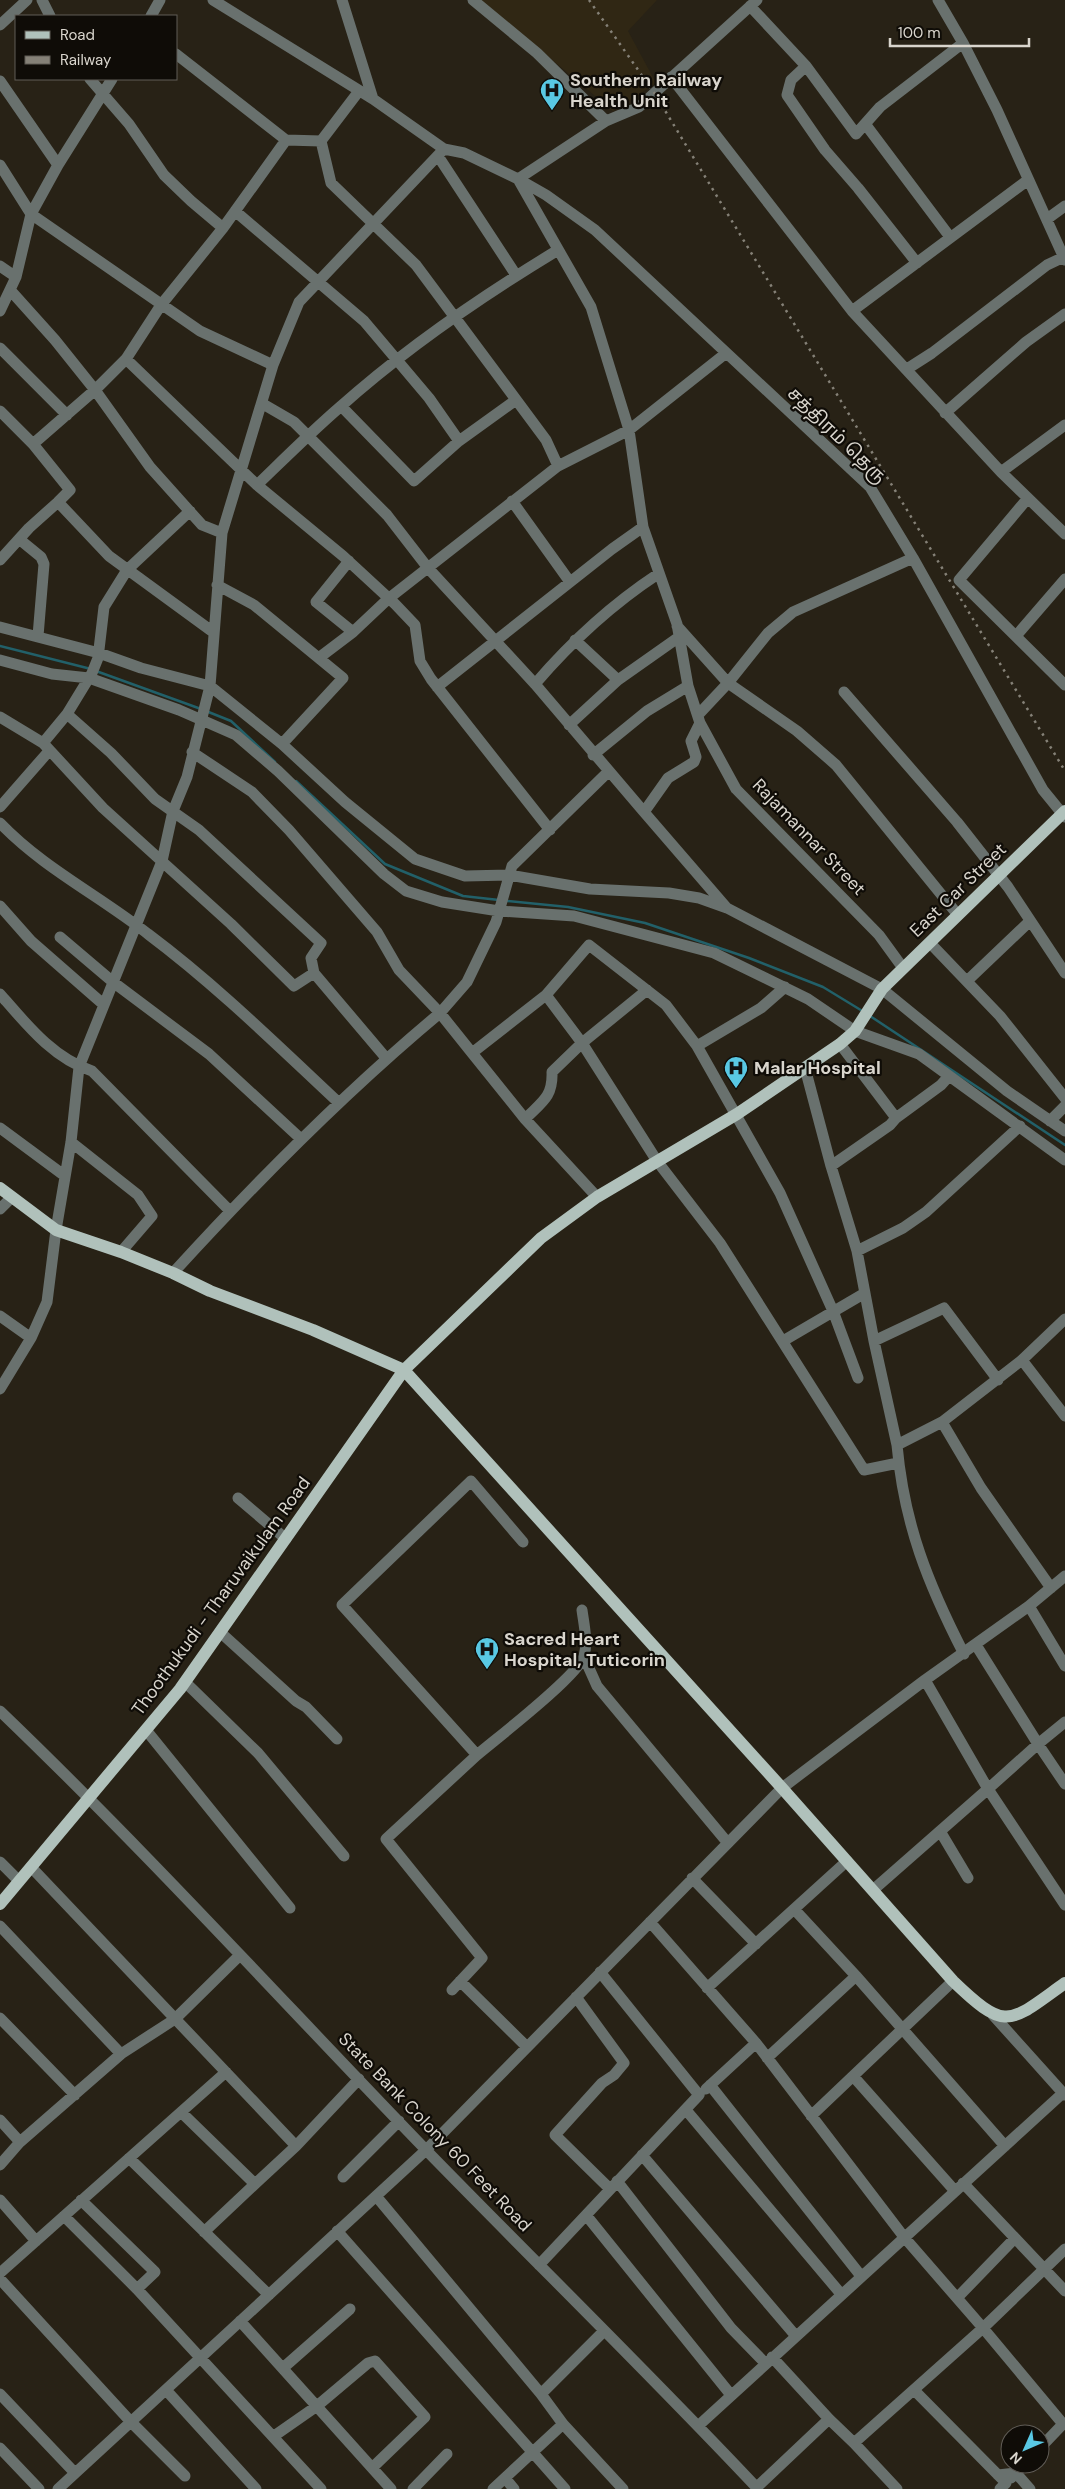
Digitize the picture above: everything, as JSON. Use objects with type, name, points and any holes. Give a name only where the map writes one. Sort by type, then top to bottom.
[{"type":"main road","name":"East Car Street","points":[[658,1161],[736,1114],[840,1044],[858,1027],[880,993],[903,968],[1064,814]]},
{"type":"main road","name":"Thoothukudi - Tharuvaikulam Road","points":[[0,1904],[185,1682],[404,1370],[542,1238],[597,1197],[658,1161]]},
{"type":"main road","points":[[0,1188],[56,1230],[121,1252],[210,1290],[313,1330],[404,1370],[978,2006],[993,2015],[1008,2018],[1021,2015],[1065,1983]]},
{"type":"street","points":[[0,25],[27,0]]},
{"type":"street","points":[[42,0],[50,15]]},
{"type":"street","points":[[152,15],[160,0]]},
{"type":"street","points":[[213,0],[373,99],[441,152],[516,275]]},
{"type":"street","points":[[342,0],[373,99]]},
{"type":"street","points":[[473,0],[537,54],[606,121]]},
{"type":"street","points":[[907,369],[938,348],[1047,265],[1064,258],[963,43],[938,0]]},
{"type":"street","points":[[958,915],[836,765],[797,731],[728,683],[677,624],[643,527],[628,430],[591,307],[518,179],[606,121],[639,107],[753,3],[806,66],[856,134],[866,125],[880,106],[963,43]]},
{"type":"street","points":[[178,56],[286,140],[322,141]]},
{"type":"street","points":[[806,66],[791,80],[787,95],[825,150],[858,188],[917,263]]},
{"type":"street","points":[[671,77],[852,311],[1001,472],[1065,534]]},
{"type":"street","points":[[91,80],[129,124],[164,175],[191,202],[223,228]]},
{"type":"street","points":[[0,310],[11,291],[16,277],[32,214],[58,165],[111,80]]},
{"type":"street","points":[[0,81],[58,165]]},
{"type":"street","points":[[359,91],[322,141],[331,183],[373,226],[416,265],[546,440],[558,466]]},
{"type":"street","points":[[866,125],[950,237]]},
{"type":"street","points":[[33,444],[95,390],[126,359],[161,305],[223,228],[286,140]]},
{"type":"street","points":[[0,1388],[31,1338],[47,1302],[64,1176],[72,1142],[79,1066],[162,861],[173,811],[186,777],[209,688],[222,533],[239,469],[263,404],[273,365],[299,302],[441,152]]},
{"type":"street","name":"சத்திரம் தெரு","points":[[441,152],[464,153],[518,179],[546,195],[594,230],[870,487],[913,558],[1043,790],[1064,814]]},
{"type":"street","points":[[0,165],[32,214],[200,331],[273,365]]},
{"type":"street","points":[[852,311],[1028,180]]},
{"type":"street","points":[[1047,219],[1065,206]]},
{"type":"street","points":[[235,211],[364,321],[398,359],[460,441]]},
{"type":"street","points":[[257,485],[340,406],[398,359],[455,316],[516,275],[558,250]]},
{"type":"street","points":[[0,266],[16,277]]},
{"type":"street","points":[[11,291],[55,340],[95,390],[150,467],[202,525],[222,533]]},
{"type":"street","points":[[945,413],[1026,342],[1065,314]]},
{"type":"street","points":[[0,348],[67,415]]},
{"type":"street","points":[[320,657],[353,632],[388,599],[558,466],[628,430],[725,354]]},
{"type":"street","points":[[126,359],[239,469],[349,561],[415,625],[420,661],[437,687],[550,830]]},
{"type":"street","points":[[340,406],[414,481],[460,441],[516,400]]},
{"type":"street","points":[[263,404],[294,422],[387,515],[428,568],[535,684],[608,772],[727,908]]},
{"type":"street","points":[[0,411],[33,444],[70,490],[0,560]]},
{"type":"street","points":[[1001,472],[1065,425]]},
{"type":"street","points":[[1028,498],[959,580],[1065,685]]},
{"type":"street","points":[[512,501],[570,582]]},
{"type":"street","points":[[58,502],[109,556],[213,632]]},
{"type":"street","points":[[0,807],[46,747],[91,675],[99,655],[104,607],[127,570],[190,511]]},
{"type":"street","points":[[437,687],[643,527]]},
{"type":"street","points":[[19,539],[41,557],[44,564],[38,636]]},
{"type":"street","points":[[644,812],[668,778],[694,762],[696,757],[691,742],[699,719],[768,633],[793,612],[913,558]]},
{"type":"street","points":[[349,561],[316,602],[353,632]]},
{"type":"street","points":[[535,684],[560,654],[623,597],[658,574]]},
{"type":"street","points":[[1016,636],[1065,579]]},
{"type":"street","points":[[217,585],[254,605],[320,657],[343,678],[282,744]]},
{"type":"street","name":"Rajamannar Street","points":[[677,624],[688,686],[699,719],[736,789],[879,935],[903,968]]},
{"type":"street","points":[[0,627],[38,636],[209,688],[282,744],[345,802],[415,859],[465,876],[590,888],[669,893],[699,898],[727,908],[880,993],[1007,1091],[1065,1131]]},
{"type":"street","points":[[570,725],[618,680],[679,637]]},
{"type":"street","points":[[575,640],[618,680]]},
{"type":"street","points":[[0,660],[52,674],[91,675],[218,725],[250,746],[354,847],[406,892],[442,902],[574,916],[714,953],[785,987],[858,1027],[919,1054],[1065,1160]]},
{"type":"street","points":[[594,755],[647,711],[688,686]]},
{"type":"street","points":[[844,692],[957,822],[999,876],[1065,973]]},
{"type":"street","points":[[67,714],[111,754],[155,799],[200,830],[321,943],[311,958],[314,974],[386,1058]]},
{"type":"street","points":[[0,717],[46,747],[103,808],[231,924],[294,986],[314,974]]},
{"type":"street","points":[[192,752],[252,792],[289,830],[377,932],[398,970],[440,1014],[525,1119],[597,1197]]},
{"type":"street","points":[[173,1273],[230,1211],[338,1102],[386,1058],[440,1014],[467,982],[500,908],[512,866],[608,772]]},
{"type":"street","points":[[0,823],[22,846],[135,924],[194,968],[338,1102]]},
{"type":"street","points":[[0,906],[31,941],[103,1004]]},
{"type":"street","points":[[967,981],[1030,921]]},
{"type":"street","points":[[60,937],[114,982],[209,1054],[301,1139]]},
{"type":"street","points":[[930,943],[1000,1016],[1065,1098]]},
{"type":"street","points":[[472,1054],[546,995],[589,945],[666,1005],[697,1046],[780,1193],[833,1311],[858,1378]]},
{"type":"street","points":[[697,1046],[761,1008],[785,987]]},
{"type":"street","points":[[525,1119],[549,1095],[552,1089],[552,1072],[582,1043],[647,990]]},
{"type":"street","points":[[0,994],[32,1030],[63,1058],[92,1071],[230,1211]]},
{"type":"street","points":[[546,995],[582,1043],[658,1161],[720,1243],[864,1470],[898,1463]]},
{"type":"street","points":[[840,1044],[896,1118]]},
{"type":"street","points":[[806,1068],[831,1166],[857,1250],[874,1341],[897,1445],[898,1463],[912,1533],[937,1602],[964,1654]]},
{"type":"street","points":[[831,1166],[890,1125],[896,1118],[941,1085],[949,1076]]},
{"type":"street","points":[[1050,1121],[1065,1106]]},
{"type":"street","points":[[857,1250],[903,1228],[926,1212],[1020,1126]]},
{"type":"street","points":[[0,1128],[64,1176]]},
{"type":"street","points":[[72,1142],[138,1195],[152,1216],[121,1252]]},
{"type":"street","points":[[0,1209],[11,1198]]},
{"type":"street","points":[[783,1341],[865,1293]]},
{"type":"street","points":[[874,1341],[944,1308],[998,1380]]},
{"type":"street","points":[[0,1316],[31,1338]]},
{"type":"street","points":[[897,1445],[942,1422],[1022,1360],[1065,1319]]},
{"type":"street","points":[[1022,1360],[1065,1416]]},
{"type":"street","points":[[942,1422],[981,1488],[1051,1588]]},
{"type":"street","points":[[477,1755],[342,1606],[471,1481],[523,1542]]},
{"type":"street","points":[[238,1498],[286,1538]]},
{"type":"street","points":[[58,2489],[426,2150],[726,1842],[782,1788],[924,1680],[964,1654],[1029,1606],[1065,1576]]},
{"type":"street","points":[[1029,1606],[1065,1666]]},
{"type":"street","points":[[452,1990],[482,1958],[386,1840],[477,1755],[572,1675],[584,1657],[586,1634],[582,1610]]},
{"type":"street","points":[[220,1632],[296,1701],[306,1706],[337,1739]]},
{"type":"street","points":[[976,1645],[1065,1784]]},
{"type":"street","points":[[584,1657],[597,1686],[726,1842]]},
{"type":"street","points":[[924,1680],[988,1789],[1065,1905]]},
{"type":"street","points":[[185,1682],[258,1753],[344,1856]]},
{"type":"street","name":"State Bank Colony 60 Feet Road","points":[[0,1711],[90,1797],[426,2150],[757,2488]]},
{"type":"street","points":[[873,1890],[1065,1722]]},
{"type":"street","points":[[146,1730],[290,1908]]},
{"type":"street","points":[[940,1831],[968,1878]]},
{"type":"street","points":[[707,1988],[847,1861]]},
{"type":"street","points":[[0,1862],[19,1881]]},
{"type":"street","points":[[31,1867],[296,2146]]},
{"type":"street","points":[[692,1878],[756,1944]]},
{"type":"street","points":[[794,1909],[856,1976],[1005,2146]]},
{"type":"street","points":[[650,1922],[756,2043],[904,2237],[1064,2424],[1050,2438]]},
{"type":"street","points":[[0,1926],[121,2054]]},
{"type":"street","points":[[0,2165],[20,2142],[121,2054],[175,2019],[240,1955]]},
{"type":"street","points":[[600,1972],[699,2095]]},
{"type":"street","points":[[767,2058],[856,1976]]},
{"type":"street","points":[[460,1981],[527,2047]]},
{"type":"street","points":[[811,2116],[954,1981]]},
{"type":"street","points":[[576,1997],[624,2063],[614,2076],[602,2083],[555,2135],[614,2185],[731,2328],[768,2360],[854,2443],[897,2489]]},
{"type":"street","points":[[698,2426],[768,2360],[1064,2094],[993,2015]]},
{"type":"street","points":[[0,2018],[75,2095]]},
{"type":"street","points":[[539,2265],[699,2095],[756,2043]]},
{"type":"street","points":[[0,2273],[226,2072]]},
{"type":"street","points":[[853,2076],[959,2187],[1015,2238],[1065,2292]]},
{"type":"street","points":[[204,2232],[296,2146],[359,2079]]},
{"type":"street","points":[[710,2084],[861,2276]]},
{"type":"street","points":[[686,2110],[841,2294]]},
{"type":"street","points":[[181,2112],[255,2184]]},
{"type":"street","points":[[0,2120],[20,2142]]},
{"type":"street","points":[[342,2177],[399,2121]]},
{"type":"street","points":[[642,2156],[796,2335]]},
{"type":"street","points":[[129,2158],[269,2295]]},
{"type":"street","points":[[376,2196],[541,2394],[563,2424],[623,2489]]},
{"type":"street","points":[[0,2200],[36,2241]]},
{"type":"street","points":[[82,2200],[155,2272],[138,2289]]},
{"type":"street","points":[[586,2215],[730,2395]]},
{"type":"street","points":[[64,2216],[138,2289],[321,2489]]},
{"type":"street","points":[[337,2231],[565,2489]]},
{"type":"street","points":[[957,2298],[1015,2238]]},
{"type":"street","points":[[854,2443],[983,2328],[1065,2249]]},
{"type":"street","points":[[0,2279],[131,2422],[185,2476]]},
{"type":"street","points":[[283,2368],[331,2328],[350,2309]]},
{"type":"street","points":[[240,2321],[391,2489]]},
{"type":"street","points":[[541,2394],[604,2331]]},
{"type":"street","points":[[274,2436],[317,2406],[368,2363],[375,2361],[426,2417],[372,2468]]},
{"type":"street","points":[[166,2390],[256,2489]]},
{"type":"street","points":[[914,2390],[1001,2482],[1014,2474]]},
{"type":"street","points":[[0,2394],[75,2473]]},
{"type":"street","points":[[757,2488],[829,2419]]},
{"type":"street","points":[[493,2489],[563,2424]]},
{"type":"street","points":[[0,2448],[38,2489]]},
{"type":"street","points":[[413,2489],[447,2454]]},
{"type":"street","points":[[1017,2474],[1030,2489]]},
{"type":"street","points":[[504,2478],[514,2489]]},
{"type":"shaded area","points":[[481,0],[657,0],[628,31],[656,83],[613,111]]},
{"type":"waterway","points":[[0,646],[91,669]]},
{"type":"waterway","points":[[96,671],[201,709]]},
{"type":"waterway","points":[[206,711],[231,721],[275,762]]},
{"type":"waterway","points":[[296,781],[385,864],[463,896],[499,900]]},
{"type":"waterway","points":[[507,901],[568,907],[645,923],[749,958],[823,987],[864,1012]]},
{"type":"waterway","points":[[870,1016],[1065,1145]]},
{"type":"railway","points":[[589,0],[655,94],[1065,771]]},
{"type":"place","name":"Southern Railway Health Unit","points":[[552,111]]},
{"type":"place","name":"Malar Hospital","points":[[736,1089]]},
{"type":"place","name":"Sacred Heart Hospital, Tuticorin","points":[[487,1670]]}]
